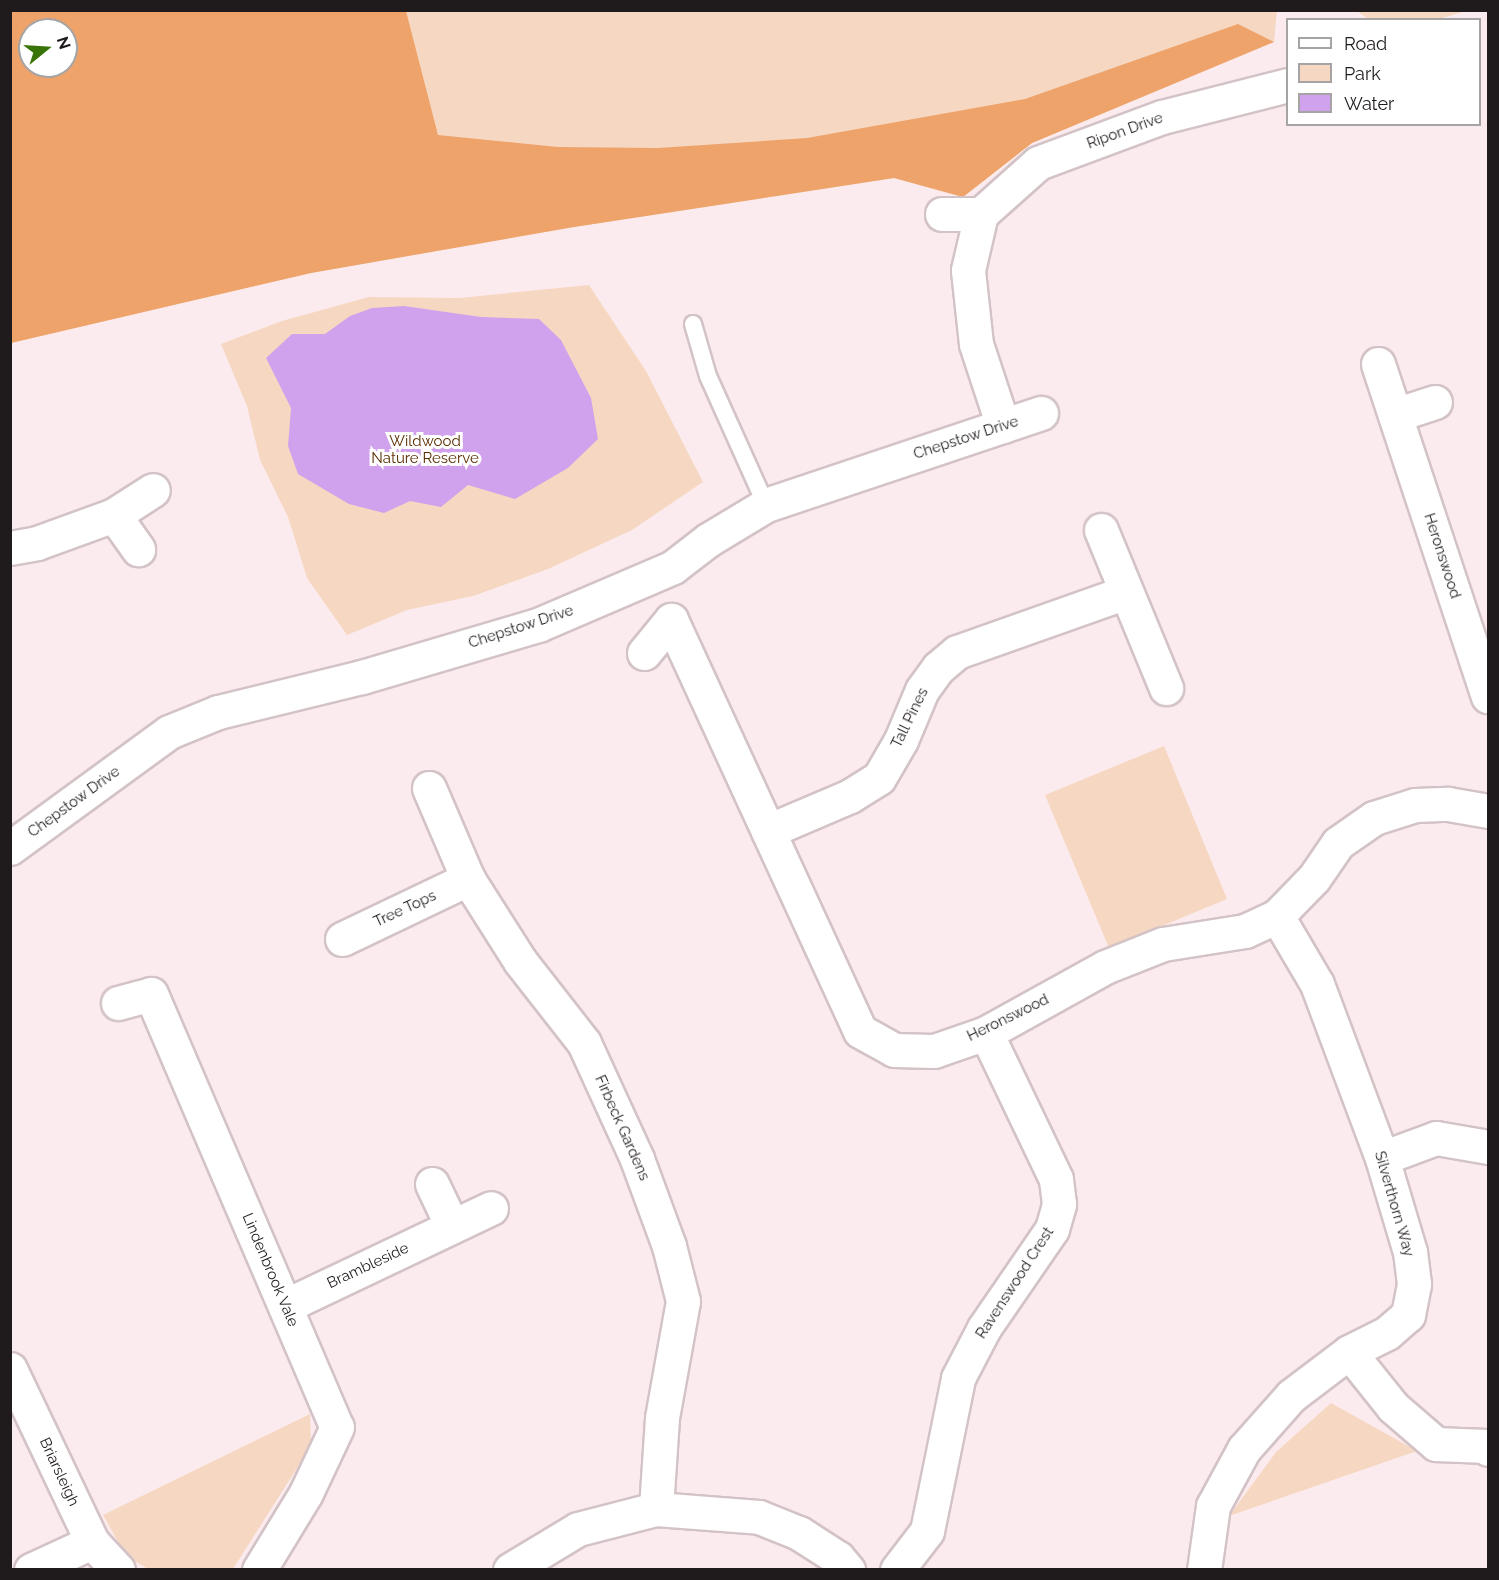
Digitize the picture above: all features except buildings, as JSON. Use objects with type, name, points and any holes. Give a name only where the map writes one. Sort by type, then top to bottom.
[{"type":"street","name":"Ripon Drive","points":[[981,214],[1038,163],[1162,117],[1286,85]]},
{"type":"street","points":[[942,214],[981,214],[968,270],[976,344],[1002,426]]},
{"type":"street","name":"Heronswood","points":[[1378,364],[1488,696]]},
{"type":"street","points":[[1395,415],[1436,402]]},
{"type":"street","name":"Chepstow Drive","points":[[10,848],[169,732],[218,712],[362,677],[538,625],[673,567],[708,540],[766,505],[1041,413]]},
{"type":"street","points":[[10,548],[37,543],[114,516],[153,490]]},
{"type":"street","points":[[114,516],[138,549]]},
{"type":"street","points":[[1101,530],[1166,688]]},
{"type":"street","name":"Tall Pines","points":[[768,831],[850,796],[879,778],[901,740],[922,690],[938,668],[957,652],[1126,592]]},
{"type":"street","name":"Heronswood","points":[[644,653],[671,620],[860,1031],[894,1050],[934,1051],[986,1033],[1105,968],[1163,944],[1245,931],[1277,916],[1314,878],[1338,843],[1374,818],[1415,805],[1448,804],[1488,811]]},
{"type":"street","name":"Firbeck Gardens","points":[[429,788],[468,879],[520,961],[584,1043],[637,1159],[669,1246],[683,1301],[662,1418],[656,1509]]},
{"type":"street","name":"Tree Tops","points":[[342,939],[468,879]]},
{"type":"street","name":"Silverthorn Way","points":[[1204,1569],[1213,1506],[1244,1449],[1291,1396],[1349,1352],[1388,1333],[1408,1315],[1414,1284],[1410,1252],[1382,1158],[1317,984],[1277,916]]},
{"type":"street","name":"Lindenbrook Vale","points":[[118,1003],[151,994],[337,1427],[306,1493],[259,1569]]},
{"type":"street","name":"Ravenswood Crest","points":[[897,1569],[927,1531],[958,1378],[984,1328],[1052,1229],[1059,1203],[1056,1179],[986,1033]]},
{"type":"street","points":[[1382,1158],[1436,1138],[1488,1147]]},
{"type":"street","points":[[432,1184],[452,1227]]},
{"type":"street","name":"Brambleside","points":[[285,1306],[491,1208]]},
{"type":"street","points":[[1349,1352],[1393,1407],[1436,1444],[1487,1446],[1488,1449]]},
{"type":"street","name":"Briarsleigh","points":[[10,1369],[92,1542],[117,1569]]},
{"type":"street","points":[[510,1569],[578,1529],[656,1509],[759,1518],[799,1533],[838,1558],[848,1569]]},
{"type":"street","points":[[31,1569],[92,1542]]},
{"type":"lane","points":[[693,324],[708,376],[766,505]]},
{"type":"green space","points":[[10,11],[1277,11],[1274,42],[1032,143],[963,197],[894,178],[574,227],[311,273],[11,343]]},
{"type":"green space","points":[[1357,11],[1466,11],[1443,18],[1367,18]]},
{"type":"green space","name":"Wildwood Nature Reserve","points":[[589,285],[646,371],[703,482],[632,530],[548,569],[473,596],[407,610],[347,635],[307,578],[288,517],[260,460],[247,406],[221,344],[282,321],[369,297],[459,298]]},
{"type":"green space","points":[[1164,746],[1227,899],[1109,948],[1045,795]]},
{"type":"green space","points":[[1331,1403],[1417,1451],[1229,1516],[1276,1452]]},
{"type":"green space","points":[[310,1414],[311,1446],[233,1569],[148,1569],[126,1556],[103,1515]]},
{"type":"shaded area","points":[[10,11],[406,11],[438,135],[558,147],[658,148],[807,138],[1025,99],[1238,24],[1274,42],[1032,143],[963,197],[894,178],[574,227],[311,273],[11,343]]},
{"type":"water","points":[[404,306],[481,317],[539,319],[561,340],[591,398],[598,439],[568,468],[515,499],[468,485],[441,507],[410,501],[384,513],[349,504],[298,474],[288,446],[291,408],[266,358],[292,334],[325,334],[350,316],[372,308]]}]
